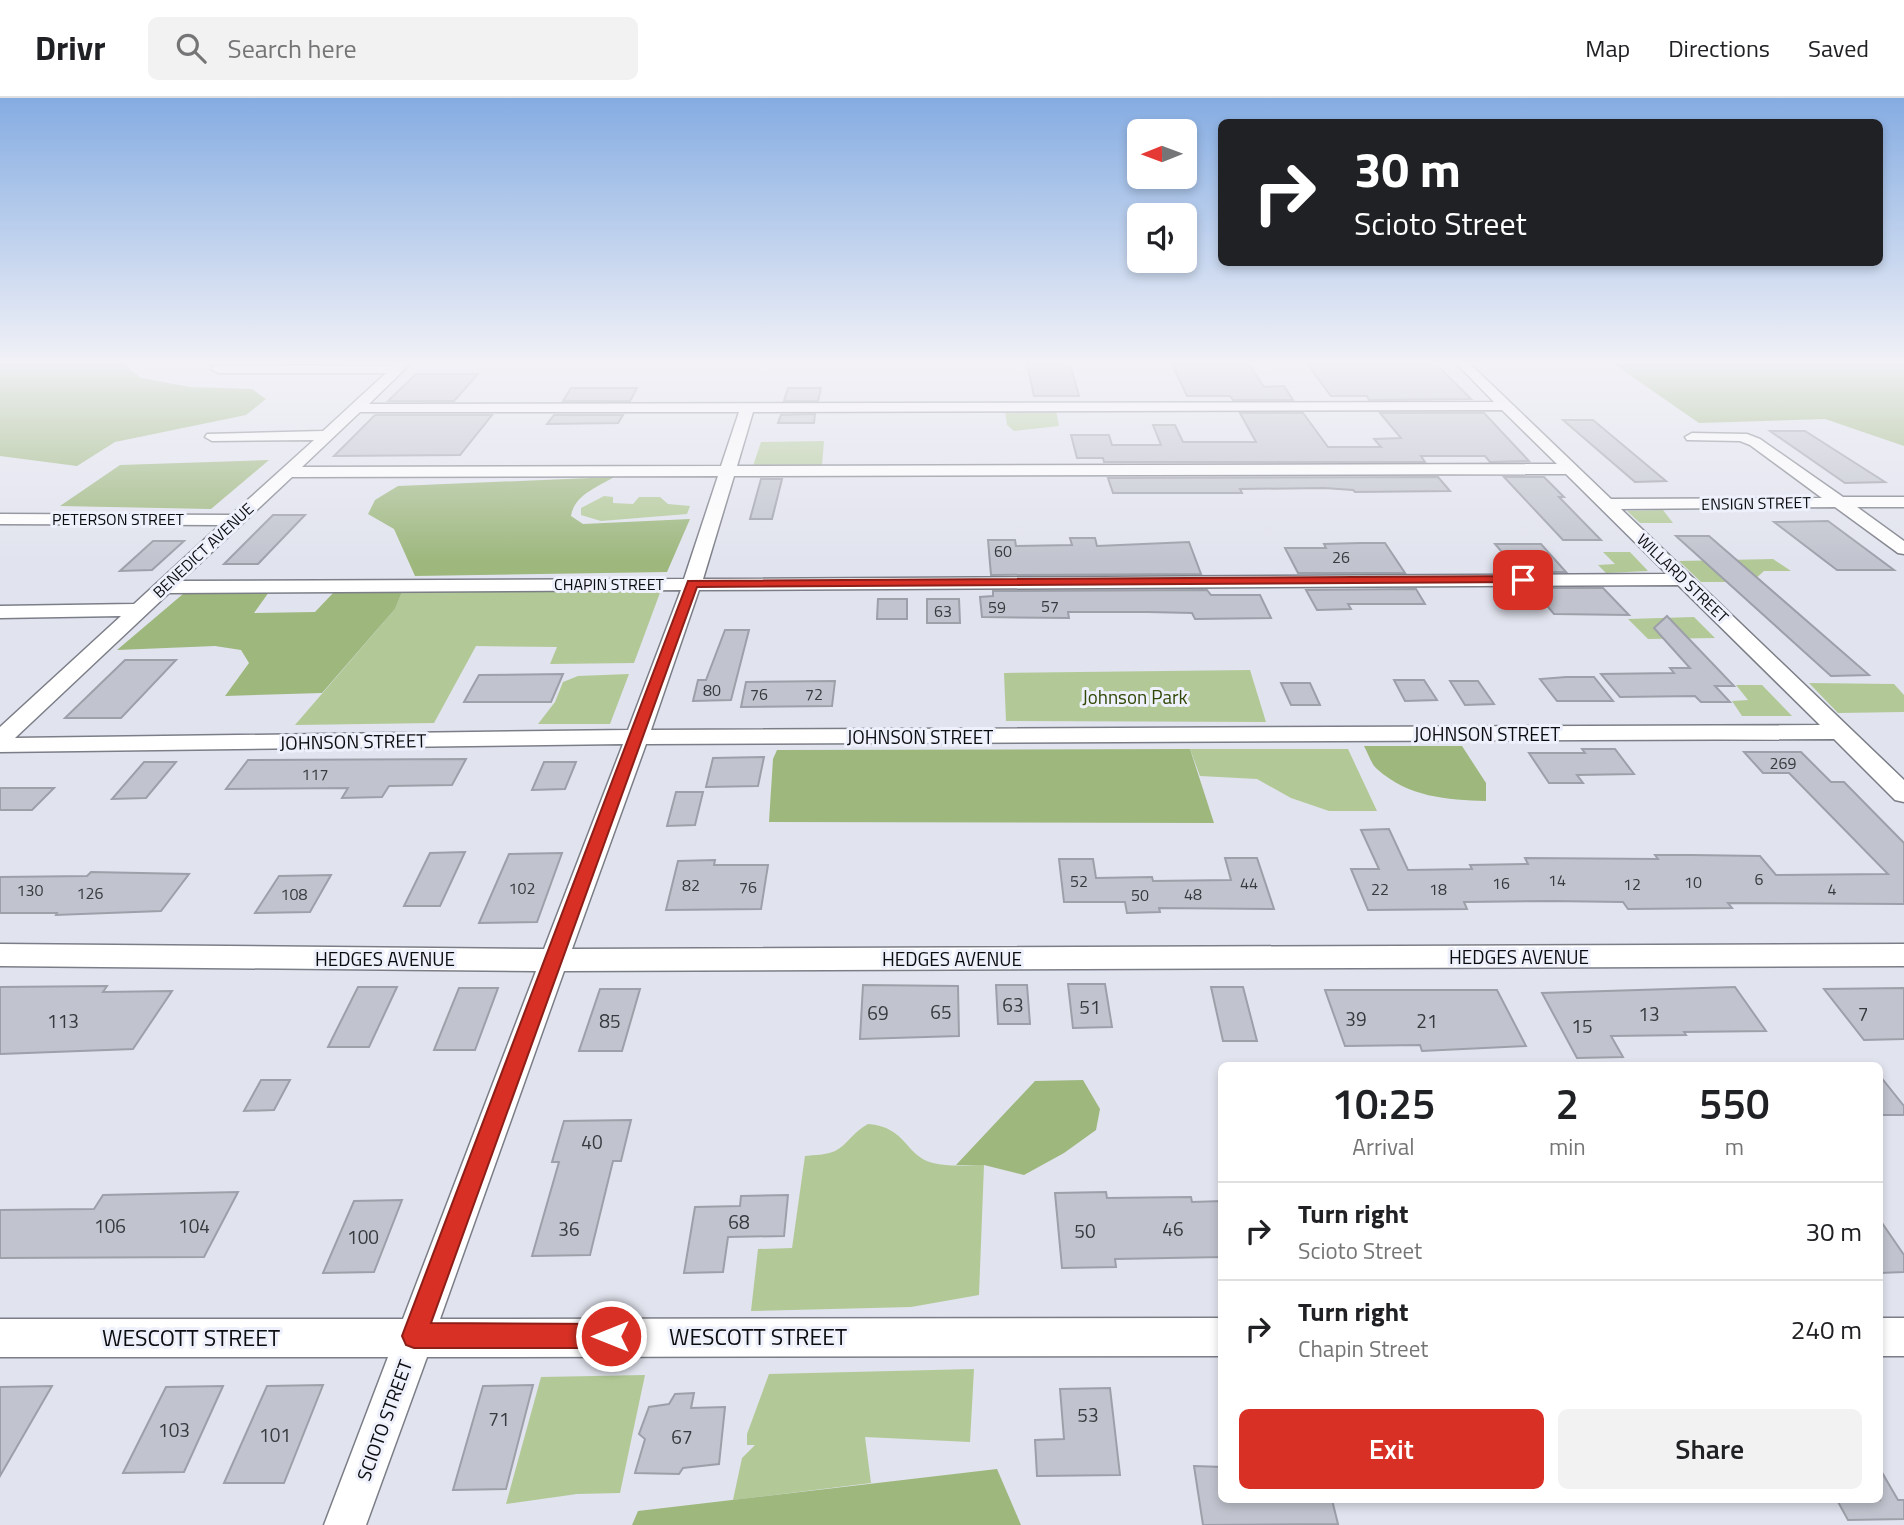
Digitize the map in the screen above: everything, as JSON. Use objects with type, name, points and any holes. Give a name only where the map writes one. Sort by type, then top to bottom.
[{"type":"street","name":"BENEDICT AVENUE","points":[[0,739],[333,429]]},
{"type":"street","name":"SCIOTO STREET","points":[[345,1525],[637,737],[692,584],[741,429]]},
{"type":"street","name":"WILLARD STREET","points":[[1529,429],[1904,794]]},
{"type":"street","points":[[212,437],[326,435]]},
{"type":"street","points":[[1692,437],[1748,439],[1904,549]]},
{"type":"street","points":[[287,472],[1571,469]]},
{"type":"street","name":"ENSIGN STREET","points":[[1607,504],[1904,502]]},
{"type":"street","name":"PETERSON STREET","points":[[0,519],[235,520]]},
{"type":"street","name":"CHAPIN STREET","points":[[164,587],[1684,579]]},
{"type":"street","points":[[0,612],[139,610]]},
{"type":"street","name":"JOHNSON STREET","points":[[0,745],[637,737],[1840,732]]},
{"type":"street","name":"HEDGES AVENUE","points":[[0,955],[554,960],[1904,955]]},
{"type":"street","name":"WESCOTT STREET","points":[[0,1338],[1218,1337]]},
{"type":"street","points":[[1883,1337],[1904,1337]]},
{"type":"green space","points":[[0,429],[180,429],[115,442],[77,466],[0,456]]},
{"type":"green space","points":[[1853,429],[1904,429],[1904,446]]},
{"type":"green space","points":[[824,441],[822,465],[753,466],[761,442]]},
{"type":"green space","points":[[269,460],[211,509],[60,506],[120,465]]},
{"type":"green space","points":[[614,477],[582,497],[571,516],[583,524],[690,519],[667,572],[415,576],[394,529],[368,514],[375,500],[398,486]]},
{"type":"green space","points":[[604,496],[613,497],[613,503],[633,504],[639,497],[660,497],[668,504],[690,506],[687,514],[601,521],[581,515],[581,508]]},
{"type":"green space","points":[[1663,510],[1673,523],[1640,523],[1627,511]]},
{"type":"green space","points":[[1603,552],[1630,552],[1648,571],[1606,573],[1598,565],[1615,564]]},
{"type":"green space","points":[[1773,559],[1791,571],[1764,571],[1753,581],[1744,582],[1701,582],[1679,561]]},
{"type":"green space","points":[[661,590],[634,663],[550,664],[557,647],[476,646],[434,723],[295,725],[395,609],[402,592]]},
{"type":"green space","points":[[269,592],[254,613],[315,612],[334,592],[402,592],[395,609],[322,693],[225,696],[249,663],[241,650],[215,646],[117,650],[183,594]]},
{"type":"green space","points":[[1694,617],[1715,638],[1648,639],[1628,619]]},
{"type":"green space","name":"Johnson Park","points":[[1250,670],[1266,722],[1006,721],[1004,673]]},
{"type":"green space","points":[[629,674],[610,724],[538,724],[555,702],[563,682],[578,676]]},
{"type":"green space","points":[[1809,683],[1894,684],[1904,695],[1904,712],[1838,713]]},
{"type":"green space","points":[[1736,685],[1762,685],[1792,716],[1742,716],[1732,701],[1748,700]]},
{"type":"green space","points":[[1364,746],[1462,746],[1486,783],[1486,801],[1443,798],[1402,786],[1375,767]]},
{"type":"green space","points":[[1190,749],[1348,749],[1377,811],[1329,811],[1291,798],[1257,779],[1200,776]]},
{"type":"green space","points":[[1190,749],[1214,823],[769,822],[773,759],[777,750]]},
{"type":"green space","points":[[1083,1080],[1100,1109],[1096,1130],[1064,1153],[1024,1175],[984,1165],[956,1165],[1035,1081]]},
{"type":"green space","points":[[868,1124],[891,1130],[917,1154],[933,1163],[984,1165],[979,1295],[911,1307],[751,1311],[758,1249],[792,1248],[805,1156],[835,1151]]},
{"type":"green space","points":[[974,1369],[970,1442],[865,1437],[871,1483],[733,1500],[742,1458],[755,1445],[747,1445],[747,1434],[769,1374]]},
{"type":"green space","points":[[645,1375],[620,1493],[577,1494],[506,1504],[541,1377]]},
{"type":"green space","points":[[997,1469],[1021,1525],[632,1525],[638,1511]]},
{"type":"building","points":[[361,429],[481,429],[460,455],[334,456]]},
{"type":"building","points":[[1154,429],[1177,429],[1183,442],[1256,442],[1249,429],[1314,429],[1328,447],[1381,447],[1374,439],[1401,438],[1393,429],[1499,429],[1529,461],[1490,462],[1485,456],[1421,456],[1425,462],[1104,462],[1103,458],[1077,458],[1071,435],[1109,435],[1112,445],[1161,445]]},
{"type":"building","points":[[1573,429],[1603,429],[1666,481],[1635,482]]},
{"type":"building","points":[[1770,431],[1805,431],[1885,482],[1845,483]]},
{"type":"building","points":[[1438,477],[1450,491],[1355,492],[1324,488],[1240,489],[1242,493],[1113,493],[1108,478]]},
{"type":"building","points":[[1504,477],[1544,477],[1564,497],[1559,497],[1601,540],[1563,540]]},
{"type":"building","points":[[761,479],[782,479],[772,519],[750,519]]},
{"type":"building","points":[[273,515],[305,515],[258,564],[224,564]]},
{"type":"building","points":[[1828,521],[1894,570],[1837,570],[1774,522]]},
{"type":"building","points":[[1676,536],[1709,536],[1869,675],[1831,676]]},
{"type":"building","points":[[1070,538],[1095,538],[1097,546],[1189,542],[1201,574],[991,575],[988,540],[1015,540],[1016,546],[1072,545]]},
{"type":"building","points":[[153,541],[184,541],[152,570],[120,571]]},
{"type":"building","points":[[1385,543],[1405,573],[1298,573],[1285,548],[1326,548],[1324,544]]},
{"type":"building","points":[[1495,544],[1541,544],[1566,572],[1519,572]]},
{"type":"building","points":[[1532,588],[1603,588],[1629,615],[1554,614]]},
{"type":"building","points":[[1416,589],[1425,604],[1348,604],[1351,609],[1317,610],[1306,590]]},
{"type":"building","points":[[1207,590],[1211,595],[1260,595],[1271,618],[1195,619],[1192,613],[1148,612],[1068,612],[1069,618],[982,617],[980,597],[993,596],[993,591]]},
{"type":"building","points":[[878,599],[907,599],[907,619],[877,619]]},
{"type":"building","points":[[927,599],[959,599],[960,623],[927,623]]},
{"type":"building","points":[[1667,616],[1734,686],[1715,686],[1730,702],[1701,702],[1695,696],[1620,697],[1601,674],[1674,673],[1670,668],[1690,668],[1654,628]]},
{"type":"building","points":[[725,630],[749,630],[731,700],[693,701],[698,680],[706,680]]},
{"type":"building","points":[[125,660],[176,660],[121,718],[65,718]]},
{"type":"building","points":[[563,674],[551,702],[464,702],[479,675]]},
{"type":"building","points":[[1594,677],[1613,701],[1557,701],[1540,679]]},
{"type":"building","points":[[1394,680],[1424,680],[1437,700],[1405,701]]},
{"type":"building","points":[[835,681],[832,706],[741,707],[746,682]]},
{"type":"building","points":[[1450,681],[1478,681],[1494,704],[1465,705]]},
{"type":"building","points":[[1281,683],[1310,683],[1320,705],[1291,705]]},
{"type":"building","points":[[1582,749],[1615,749],[1634,774],[1577,775],[1583,783],[1549,783],[1529,753],[1585,753]]},
{"type":"building","points":[[1744,752],[1801,752],[1831,782],[1844,782],[1904,843],[1904,904],[1728,903],[1732,908],[1628,909],[1623,902],[1551,901],[1464,902],[1467,909],[1368,910],[1351,869],[1379,869],[1361,830],[1389,829],[1408,870],[1472,869],[1470,865],[1528,864],[1525,858],[1658,859],[1655,855],[1691,855],[1760,856],[1776,875],[1888,874],[1789,773],[1763,773]]},
{"type":"building","points":[[764,757],[758,786],[706,787],[713,758]]},
{"type":"building","points":[[466,759],[452,785],[389,786],[382,797],[342,798],[348,788],[226,789],[248,760]]},
{"type":"building","points":[[144,762],[176,762],[146,798],[112,799]]},
{"type":"building","points":[[544,762],[576,762],[565,789],[532,790]]},
{"type":"building","points":[[0,788],[54,788],[32,810],[0,810]]},
{"type":"building","points":[[676,792],[703,792],[695,825],[667,826]]},
{"type":"building","points":[[465,852],[440,906],[404,906],[430,853]]},
{"type":"building","points":[[562,853],[537,922],[479,923],[509,854]]},
{"type":"building","points":[[1225,858],[1257,858],[1274,909],[1159,908],[1160,912],[1127,913],[1125,902],[1064,902],[1059,859],[1093,859],[1096,878],[1152,877],[1153,881],[1231,880]]},
{"type":"building","points":[[715,860],[714,865],[768,865],[761,909],[666,910],[678,861]]},
{"type":"building","points":[[91,872],[189,874],[161,911],[56,915],[57,913],[0,913],[0,877],[87,876]]},
{"type":"building","points":[[331,875],[310,912],[255,913],[279,876]]},
{"type":"building","points":[[1068,984],[1105,984],[1112,1027],[1073,1028]]},
{"type":"building","points":[[863,985],[958,986],[959,1036],[860,1039]]},
{"type":"building","points":[[996,985],[1027,985],[1030,1024],[998,1024]]},
{"type":"building","points":[[107,986],[103,992],[172,991],[133,1049],[0,1054],[0,987]]},
{"type":"building","points":[[358,987],[397,987],[369,1047],[328,1047]]},
{"type":"building","points":[[1211,987],[1243,987],[1257,1041],[1223,1041]]},
{"type":"building","points":[[1735,987],[1766,1031],[1611,1036],[1623,1057],[1577,1058],[1542,993]]},
{"type":"building","points":[[459,988],[498,988],[475,1050],[434,1050]]},
{"type":"building","points":[[1904,988],[1904,1039],[1864,1040],[1824,989]]},
{"type":"building","points":[[600,989],[640,989],[622,1051],[579,1051]]},
{"type":"building","points":[[1325,990],[1497,990],[1526,1046],[1422,1051],[1420,1045],[1345,1046]]},
{"type":"building","points":[[261,1080],[290,1080],[274,1110],[244,1111]]},
{"type":"building","points":[[1883,1080],[1904,1106],[1904,1115],[1883,1115]]},
{"type":"building","points":[[631,1120],[621,1161],[613,1161],[590,1255],[532,1256],[559,1162],[552,1162],[564,1121]]},
{"type":"building","points":[[238,1192],[204,1257],[0,1258],[0,1210],[94,1209],[103,1195]]},
{"type":"building","points":[[1106,1192],[1107,1198],[1191,1197],[1192,1202],[1218,1201],[1218,1257],[1115,1259],[1116,1267],[1062,1268],[1055,1193]]},
{"type":"building","points":[[788,1195],[784,1236],[728,1237],[723,1272],[684,1273],[695,1207],[740,1206],[741,1196]]},
{"type":"building","points":[[402,1200],[374,1272],[323,1273],[354,1201]]},
{"type":"building","points":[[1883,1224],[1904,1255],[1904,1272],[1883,1273]]},
{"type":"building","points":[[323,1385],[284,1483],[224,1483],[267,1386]]},
{"type":"building","points":[[533,1385],[506,1489],[453,1490],[483,1386]]},
{"type":"building","points":[[52,1386],[0,1476],[0,1387]]},
{"type":"building","points":[[223,1386],[184,1472],[123,1473],[166,1387]]},
{"type":"building","points":[[1110,1388],[1120,1475],[1037,1476],[1035,1440],[1064,1439],[1060,1389]]},
{"type":"building","points":[[694,1393],[691,1408],[725,1407],[719,1464],[683,1468],[679,1474],[635,1473],[645,1439],[639,1434],[649,1407],[669,1404],[675,1394]]},
{"type":"building","points":[[1194,1466],[1218,1467],[1218,1503],[1333,1503],[1338,1524],[1203,1525]]},
{"type":"building","points":[[1883,1474],[1898,1500],[1904,1500],[1904,1519],[1848,1520],[1839,1503],[1883,1503]]},
{"type":"route","points":[[611,1336],[414,1336],[692,584],[1523,580]]}]
